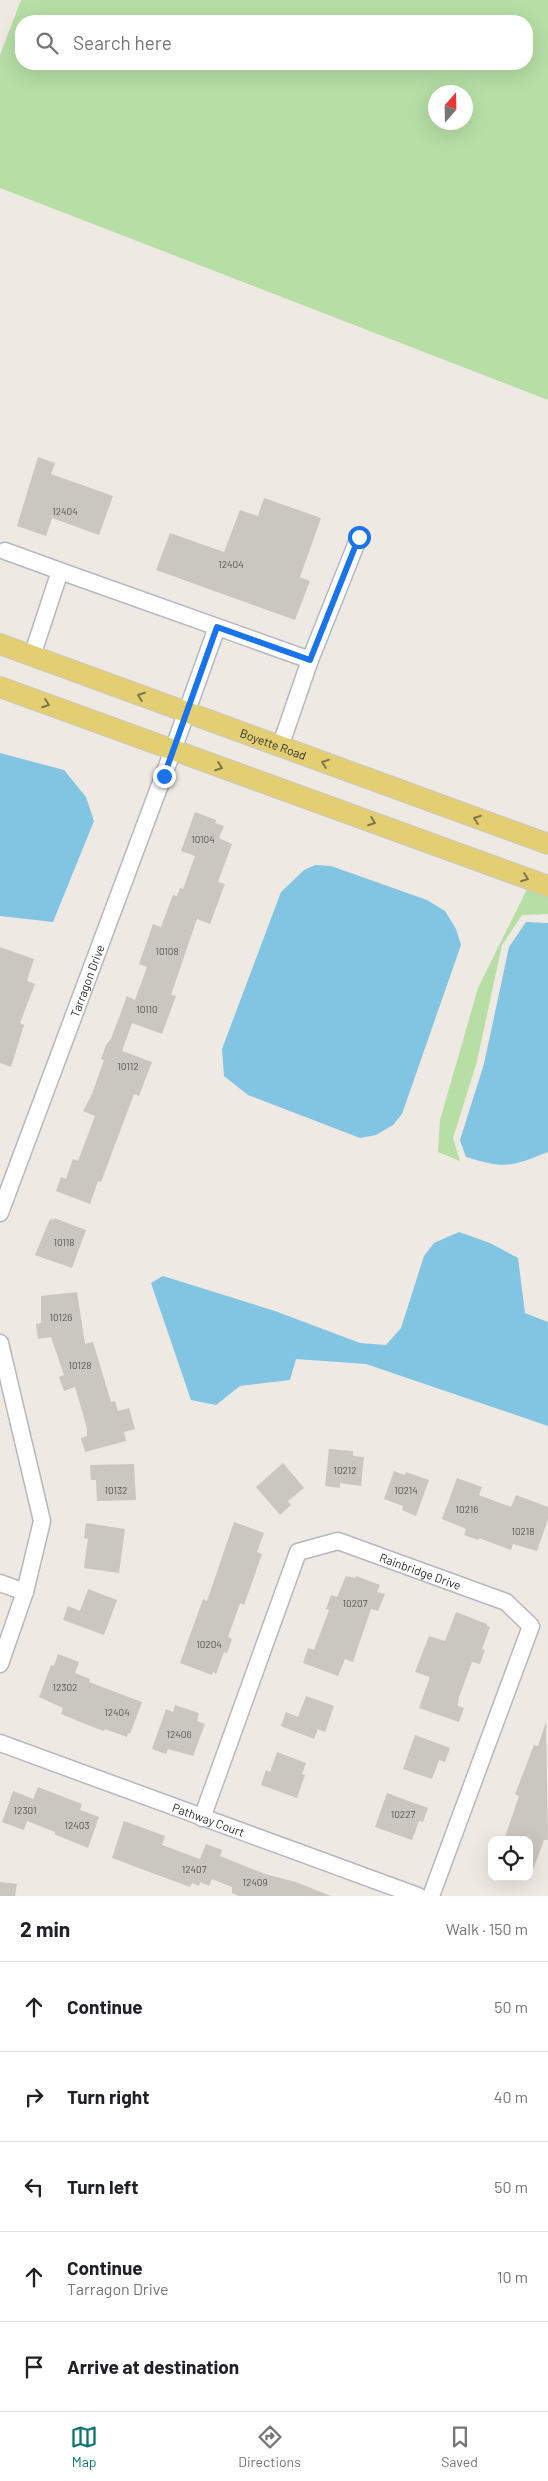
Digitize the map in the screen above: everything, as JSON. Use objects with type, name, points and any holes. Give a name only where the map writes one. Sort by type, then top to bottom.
[{"type":"main road","name":"Boyette Road","points":[[0,644],[548,844]]},
{"type":"main road","points":[[0,687],[548,886]]},
{"type":"street","points":[[280,747],[310,660],[359,537]]},
{"type":"street","points":[[4,551],[310,660]]},
{"type":"street","points":[[32,656],[60,571]]},
{"type":"street","name":"Tarragon Drive","points":[[0,1213],[174,750],[217,627]]},
{"type":"street","points":[[0,1343],[42,1522],[25,1592],[0,1664]]},
{"type":"street","name":"Rainbridge Drive","points":[[202,1818],[298,1552],[338,1541],[506,1602],[531,1626],[431,1896]]},
{"type":"street","points":[[0,1583],[25,1592]]},
{"type":"street","name":"Pathway Court","points":[[0,1742],[418,1896]]},
{"type":"green space","points":[[21,0],[548,0],[548,400],[0,188],[0,55],[15,16],[15,70],[533,70],[533,15],[15,15]]},
{"type":"green space","points":[[527,889],[548,896],[548,914],[522,915],[502,945],[477,1061],[453,1138],[460,1161],[438,1152],[440,1120],[478,988]]},
{"type":"water","points":[[0,753],[64,770],[86,797],[94,821],[53,922],[0,916]]},
{"type":"water","points":[[315,865],[331,866],[427,900],[445,911],[456,929],[461,945],[402,1114],[393,1125],[376,1135],[360,1138],[248,1095],[224,1076],[222,1049],[281,892],[304,870]]},
{"type":"water","points":[[526,922],[548,923],[548,1152],[525,1161],[499,1165],[466,1157],[460,1140],[484,1064],[509,947]]},
{"type":"water","points":[[459,1232],[490,1243],[518,1258],[525,1313],[548,1322],[548,1426],[366,1364],[296,1359],[290,1380],[240,1386],[216,1405],[191,1400],[151,1283],[163,1276],[275,1311],[360,1343],[386,1345],[401,1328],[424,1256],[434,1243]]},
{"type":"building","points":[[38,457],[55,463],[51,474],[113,496],[99,535],[52,518],[46,536],[17,526]]},
{"type":"building","points":[[264,498],[321,518],[300,577],[310,581],[295,620],[156,570],[170,533],[224,552],[240,510],[258,516]]},
{"type":"building","points":[[195,812],[216,820],[215,823],[224,826],[219,838],[232,844],[218,882],[225,884],[210,924],[197,919],[171,995],[176,996],[162,1034],[132,1023],[122,1051],[152,1062],[139,1096],[134,1094],[101,1182],[98,1181],[90,1204],[56,1191],[61,1177],[66,1179],[73,1159],[78,1161],[95,1116],[83,1111],[92,1094],[104,1060],[101,1059],[106,1045],[111,1039],[127,996],[135,1000],[147,967],[139,964],[153,924],[161,927],[173,895],[177,896],[180,888],[183,889],[195,856],[181,851]]},
{"type":"building","points":[[0,947],[34,959],[27,981],[35,984],[20,1023],[24,1025],[11,1067],[0,1063]]},
{"type":"building","points":[[54,1218],[86,1230],[72,1268],[35,1255],[50,1219],[54,1220]]},
{"type":"building","points":[[77,1292],[85,1344],[93,1342],[111,1402],[115,1401],[118,1411],[129,1408],[135,1429],[124,1432],[126,1441],[85,1452],[81,1438],[87,1436],[87,1428],[75,1387],[64,1391],[59,1377],[64,1375],[51,1337],[38,1339],[36,1324],[41,1323],[41,1296]]},
{"type":"building","points":[[329,1449],[353,1451],[353,1456],[364,1457],[361,1486],[340,1483],[340,1488],[325,1486]]},
{"type":"building","points":[[283,1463],[304,1488],[288,1501],[291,1505],[280,1515],[256,1487]]},
{"type":"building","points":[[134,1464],[136,1500],[97,1501],[96,1480],[91,1480],[90,1465]]},
{"type":"building","points":[[394,1471],[405,1475],[406,1472],[429,1480],[416,1516],[402,1510],[403,1506],[384,1499]]},
{"type":"building","points":[[457,1478],[482,1487],[479,1495],[511,1507],[516,1495],[548,1507],[548,1519],[537,1551],[513,1544],[511,1550],[479,1538],[478,1540],[464,1535],[466,1529],[442,1519]]},
{"type":"building","points":[[234,1522],[264,1533],[257,1552],[262,1554],[244,1605],[240,1603],[228,1637],[232,1639],[227,1653],[224,1652],[216,1674],[213,1672],[212,1675],[180,1663],[203,1599],[207,1601]]},
{"type":"building","points":[[86,1523],[125,1529],[119,1573],[84,1568],[88,1539],[84,1538]]},
{"type":"building","points":[[346,1576],[355,1578],[356,1576],[380,1585],[377,1592],[385,1594],[378,1611],[371,1609],[353,1662],[345,1659],[338,1676],[303,1663],[308,1648],[314,1650],[329,1610],[326,1609],[331,1595],[337,1597]]},
{"type":"building","points":[[88,1589],[117,1600],[104,1635],[63,1620],[68,1606],[80,1611]]},
{"type":"building","points":[[456,1612],[487,1624],[490,1627],[482,1649],[485,1650],[480,1664],[472,1662],[459,1697],[458,1706],[464,1708],[459,1722],[419,1708],[430,1677],[415,1672],[429,1636],[445,1641]]},
{"type":"building","points":[[58,1654],[79,1662],[75,1673],[90,1679],[89,1682],[142,1702],[130,1734],[128,1733],[127,1737],[105,1729],[104,1731],[61,1714],[63,1708],[39,1697],[51,1665],[54,1666]]},
{"type":"building","points":[[306,1696],[334,1706],[325,1732],[318,1729],[314,1739],[281,1726],[286,1712],[298,1717]]},
{"type":"building","points":[[175,1705],[199,1713],[197,1721],[205,1724],[193,1756],[168,1749],[166,1754],[152,1749],[166,1709],[173,1712]]},
{"type":"building","points":[[546,1722],[548,1840],[544,1840],[533,1870],[533,1836],[505,1836],[519,1796],[515,1794],[534,1745],[538,1746]]},
{"type":"building","points":[[415,1735],[450,1748],[445,1762],[439,1760],[432,1779],[403,1769]]},
{"type":"building","points":[[277,1752],[306,1763],[302,1774],[305,1775],[297,1798],[261,1785],[266,1770],[270,1772]]},
{"type":"building","points":[[38,1787],[82,1804],[80,1810],[99,1817],[88,1848],[27,1821],[24,1830],[2,1822],[13,1791],[33,1799]]},
{"type":"building","points":[[387,1793],[428,1808],[423,1822],[419,1821],[412,1840],[375,1827]]},
{"type":"building","points":[[124,1821],[165,1836],[162,1845],[200,1859],[206,1844],[222,1850],[220,1856],[265,1874],[296,1882],[331,1896],[239,1896],[232,1893],[232,1887],[212,1879],[209,1886],[200,1882],[199,1886],[192,1883],[190,1887],[112,1858]]},
{"type":"building","points":[[0,1882],[17,1884],[15,1896],[0,1896]]},
{"type":"route","points":[[164,776],[217,627],[310,660],[359,537]]}]
